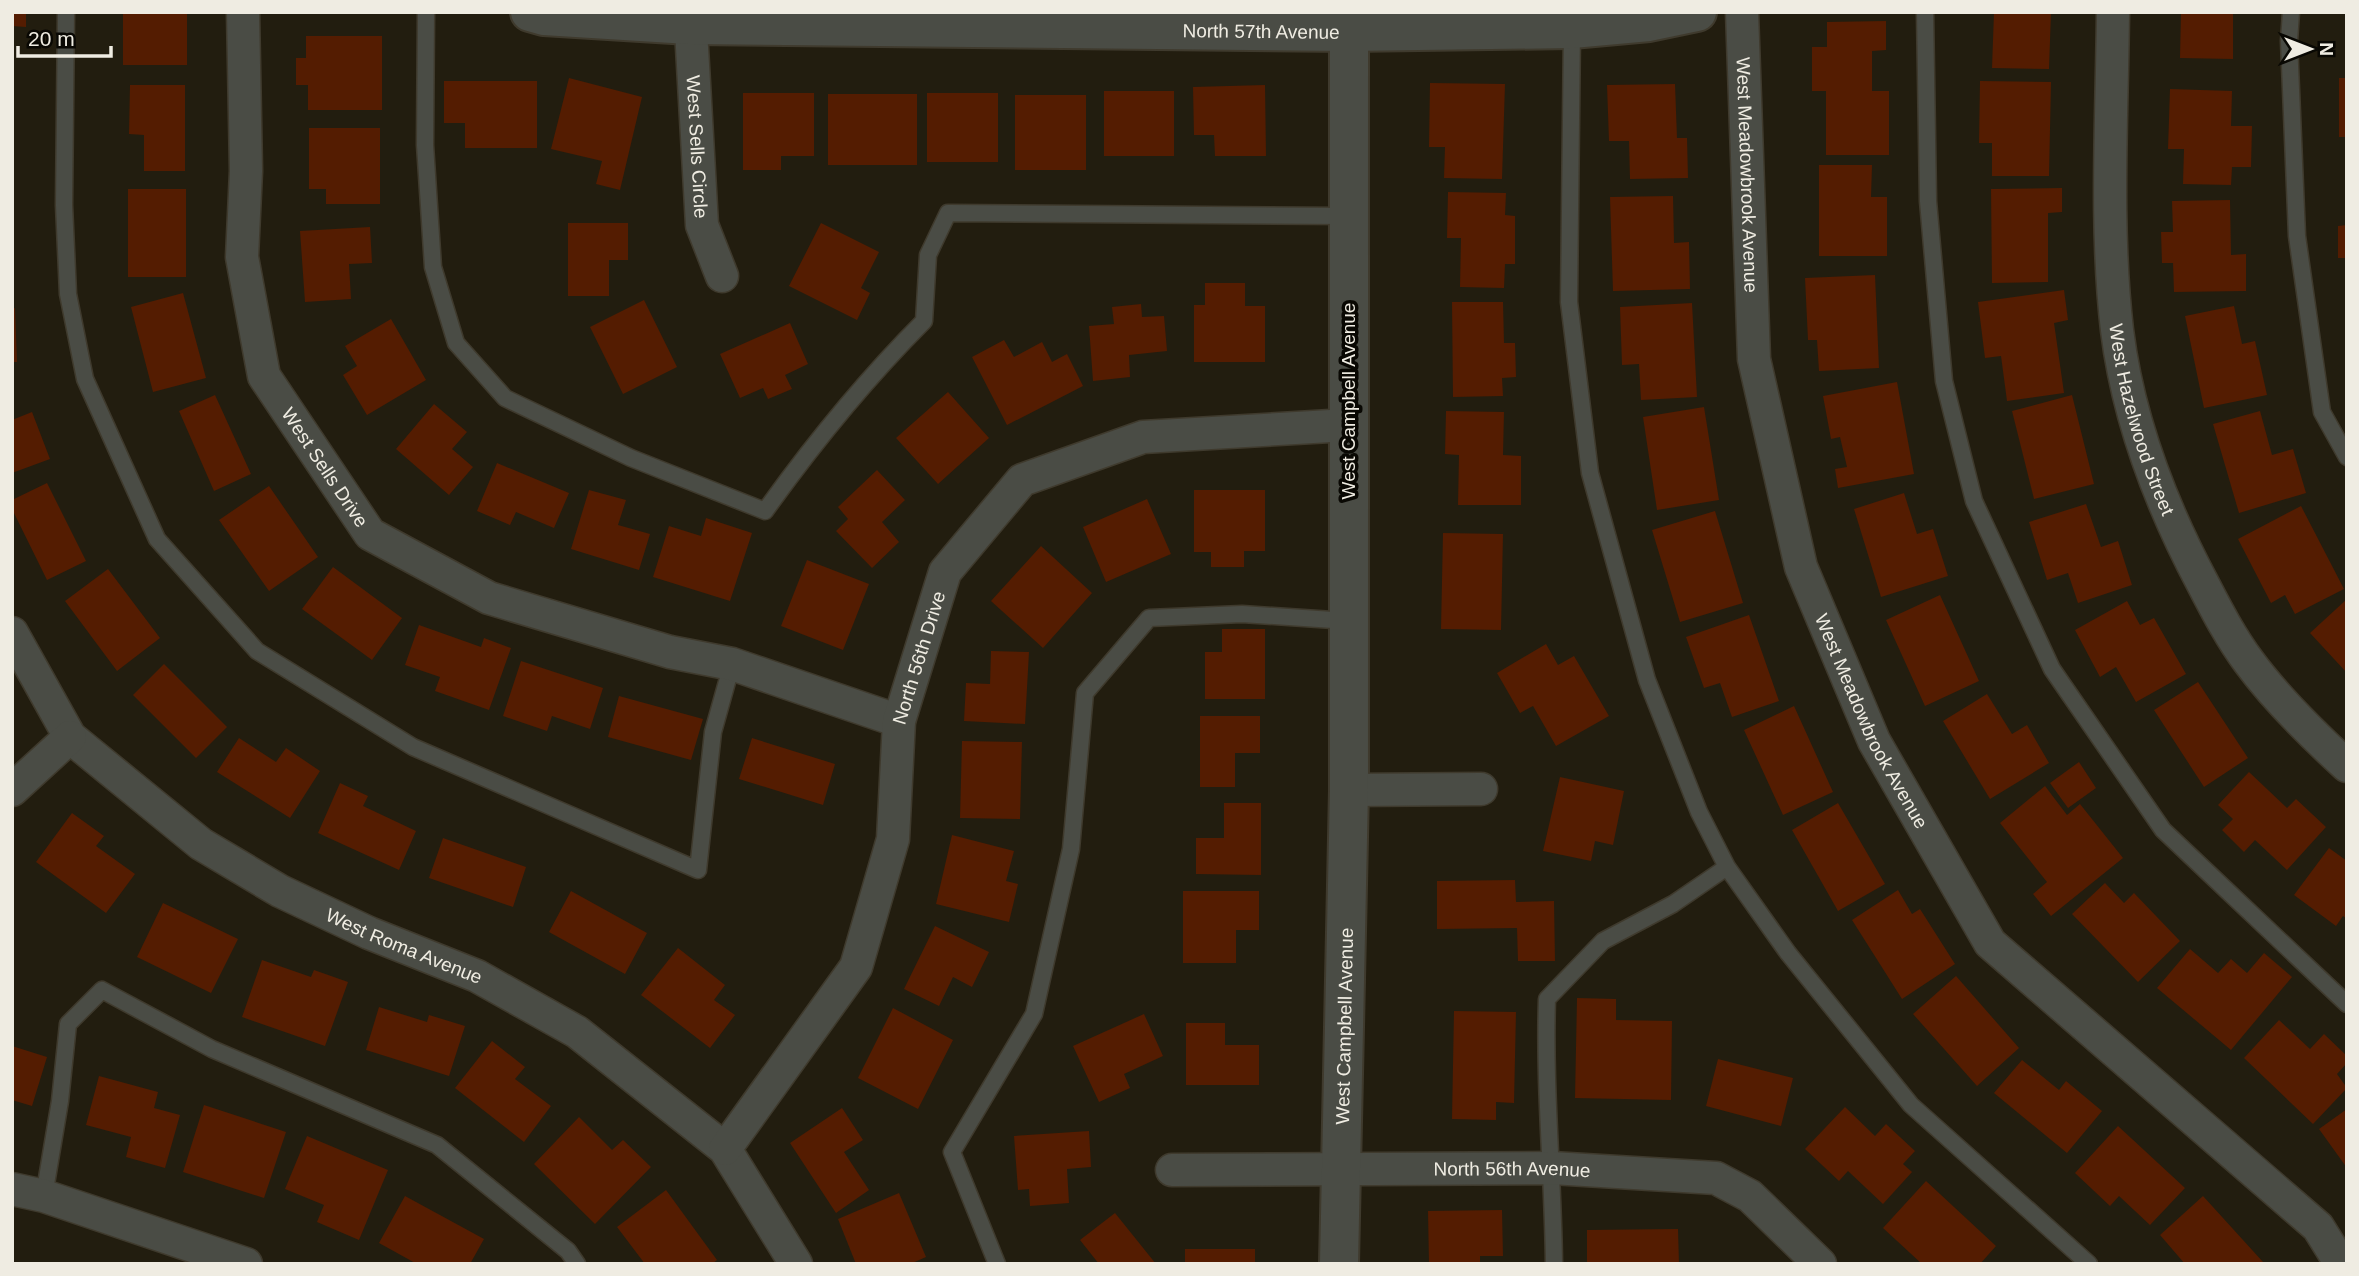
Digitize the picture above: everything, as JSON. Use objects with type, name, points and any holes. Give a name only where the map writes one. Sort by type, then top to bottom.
[{"type":"street","name":"West Sells Drive","points":[[243,12],[246,171],[242,257],[264,376],[370,534],[489,598],[670,652],[732,664],[899,721]]},
{"type":"street","name":"North 57th Avenue","points":[[530,12],[544,16],[689,19],[1349,22],[1572,29],[1649,22],[1697,12]]},
{"type":"street","name":"West Meadowbrook Avenue","points":[[1742,12],[1754,359],[1801,567],[1874,741],[1990,943],[2318,1227],[2341,1264]]},
{"type":"street","name":"West Hazelwood Street","points":[[2113,12],[2112,269],[2117,331],[2128,396],[2170,521],[2220,616],[2256,670],[2287,706],[2347,766]]},
{"type":"street","name":"West Sells Circle","points":[[689,19],[702,225],[722,276]]},
{"type":"street","name":"West Campbell Avenue","points":[[1339,1264],[1349,790],[1349,22]]},
{"type":"street","name":"North 56th Drive","points":[[724,1149],[856,967],[893,839],[899,721],[945,572],[1022,480],[1143,437],[1348,425]]},
{"type":"street","name":"West Roma Avenue","points":[[12,633],[70,737],[201,844],[280,891],[369,933],[477,976],[577,1032],[724,1149],[796,1264]]},
{"type":"street","points":[[12,790],[70,737]]},
{"type":"street","points":[[1349,790],[1481,789]]},
{"type":"street","name":"North 56th Avenue","points":[[1172,1170],[1552,1168],[1716,1178],[1750,1196],[1820,1264]]},
{"type":"street","points":[[12,1189],[44,1196],[246,1264]]},
{"type":"lane","points":[[66,12],[64,205],[68,294],[85,379],[157,539],[257,651],[412,747],[698,870],[713,732],[732,664]]},
{"type":"lane","points":[[426,12],[425,145],[433,267],[456,344],[505,398],[631,457],[765,511],[796,468],[889,356],[924,321],[928,255],[948,213],[1348,216]]},
{"type":"lane","points":[[1925,12],[1928,201],[1944,381],[1973,501],[2052,669],[2163,830],[2347,1004]]},
{"type":"lane","points":[[2291,12],[2289,41],[2297,236],[2322,412],[2347,457]]},
{"type":"lane","points":[[1572,29],[1569,302],[1590,473],[1647,680],[1699,812],[1727,867],[1788,953],[1911,1105],[2089,1264]]},
{"type":"lane","points":[[997,1264],[952,1152],[1034,1014],[1071,849],[1086,693],[1149,618],[1242,614],[1348,621]]},
{"type":"lane","points":[[1554,1264],[1552,1168],[1545,1058],[1547,999],[1603,942],[1673,904],[1727,867]]},
{"type":"lane","points":[[44,1196],[60,1101],[68,1024],[102,990],[212,1049],[438,1145],[568,1251],[578,1264]]},
{"type":"building","points":[[12,12],[26,12],[26,27],[12,26]]},
{"type":"building","points":[[123,12],[187,12],[187,65],[123,65]]},
{"type":"building","points":[[1994,12],[2051,12],[2049,69],[1992,68]]},
{"type":"building","points":[[2181,12],[2233,12],[2233,59],[2180,58]]},
{"type":"building","points":[[1886,21],[1886,50],[1872,51],[1872,91],[1889,91],[1889,155],[1826,155],[1826,91],[1812,91],[1812,47],[1827,47],[1827,22]]},
{"type":"building","points":[[306,36],[382,36],[382,110],[308,110],[308,85],[296,85],[296,58],[306,58]]},
{"type":"building","points":[[569,78],[642,97],[620,190],[596,184],[602,161],[551,149]]},
{"type":"building","points":[[2339,78],[2347,78],[2347,137],[2339,137]]},
{"type":"building","points":[[444,81],[537,81],[537,148],[465,148],[465,123],[444,123]]},
{"type":"building","points":[[1980,81],[2051,82],[2049,176],[1992,176],[1992,143],[1979,143]]},
{"type":"building","points":[[1430,83],[1505,84],[1502,179],[1444,178],[1445,147],[1429,147]]},
{"type":"building","points":[[1675,84],[1677,138],[1687,138],[1688,178],[1630,179],[1629,141],[1609,141],[1607,85]]},
{"type":"building","points":[[130,85],[185,85],[185,171],[144,171],[144,135],[129,134]]},
{"type":"building","points":[[1265,85],[1266,156],[1215,156],[1214,135],[1194,135],[1193,87]]},
{"type":"building","points":[[2170,89],[2232,91],[2231,126],[2252,126],[2251,167],[2232,167],[2231,185],[2183,184],[2184,149],[2168,149]]},
{"type":"building","points":[[1104,91],[1174,91],[1174,156],[1104,156]]},
{"type":"building","points":[[743,93],[814,93],[814,156],[781,156],[781,170],[743,170]]},
{"type":"building","points":[[927,93],[998,93],[998,162],[927,162]]},
{"type":"building","points":[[828,94],[917,94],[917,165],[828,165]]},
{"type":"building","points":[[1015,95],[1086,95],[1086,170],[1015,170]]},
{"type":"building","points":[[309,128],[380,128],[380,204],[326,204],[326,189],[309,189]]},
{"type":"building","points":[[1819,165],[1872,165],[1871,197],[1887,197],[1887,256],[1819,256]]},
{"type":"building","points":[[2062,188],[2062,212],[2048,213],[2048,282],[1992,283],[1991,189]]},
{"type":"building","points":[[128,189],[186,189],[186,277],[128,277]]},
{"type":"building","points":[[1448,192],[1506,193],[1505,215],[1515,216],[1515,264],[1505,264],[1504,288],[1460,287],[1461,238],[1447,238]]},
{"type":"building","points":[[1673,196],[1674,243],[1689,242],[1690,289],[1613,291],[1610,197]]},
{"type":"building","points":[[2230,200],[2231,255],[2246,254],[2246,291],[2174,292],[2173,263],[2162,263],[2161,232],[2173,232],[2172,201]]},
{"type":"building","points":[[568,223],[628,223],[628,260],[609,260],[609,296],[568,296]]},
{"type":"building","points":[[821,223],[879,252],[861,288],[870,293],[857,320],[789,286]]},
{"type":"building","points":[[2347,225],[2347,258],[2338,258],[2338,226]]},
{"type":"building","points":[[370,227],[372,263],[349,264],[351,299],[305,302],[300,231]]},
{"type":"building","points":[[1875,275],[1879,368],[1819,371],[1817,340],[1808,340],[1805,278]]},
{"type":"building","points":[[1205,283],[1245,283],[1245,306],[1265,306],[1265,362],[1194,362],[1194,305],[1205,305]]},
{"type":"building","points":[[2064,290],[2068,320],[2054,323],[2064,393],[2007,401],[2001,356],[1985,358],[1978,302]]},
{"type":"building","points":[[183,293],[206,378],[153,392],[131,307]]},
{"type":"building","points":[[644,300],[677,367],[623,394],[590,327]]},
{"type":"building","points":[[1452,302],[1503,302],[1504,343],[1515,343],[1516,377],[1502,378],[1503,396],[1453,397]]},
{"type":"building","points":[[1692,303],[1697,397],[1641,400],[1639,364],[1622,365],[1620,307]]},
{"type":"building","points":[[1141,304],[1142,317],[1164,316],[1167,351],[1129,355],[1130,377],[1093,381],[1089,326],[1114,324],[1112,307]]},
{"type":"building","points":[[2234,306],[2242,344],[2255,341],[2267,395],[2204,408],[2185,316]]},
{"type":"building","points":[[15,308],[17,362],[12,362],[12,309]]},
{"type":"building","points":[[391,319],[426,380],[367,415],[343,375],[357,366],[345,346]]},
{"type":"building","points":[[790,323],[808,364],[785,375],[792,389],[768,399],[763,388],[740,398],[720,354]]},
{"type":"building","points":[[1004,340],[1014,357],[1042,342],[1052,362],[1067,354],[1083,386],[1007,425],[972,357]]},
{"type":"building","points":[[1897,382],[1914,474],[1838,488],[1835,469],[1847,467],[1840,437],[1831,439],[1823,396]]},
{"type":"building","points":[[948,392],[989,438],[938,484],[896,438]]},
{"type":"building","points":[[215,395],[251,474],[214,491],[179,411]]},
{"type":"building","points":[[2072,395],[2094,484],[2034,499],[2012,411]]},
{"type":"building","points":[[434,404],[467,432],[452,449],[473,467],[449,495],[396,449]]},
{"type":"building","points":[[1704,407],[1719,500],[1657,510],[1643,417]]},
{"type":"building","points":[[1446,411],[1504,412],[1503,455],[1521,456],[1521,505],[1458,505],[1459,455],[1445,454]]},
{"type":"building","points":[[2260,411],[2272,455],[2293,449],[2306,493],[2239,513],[2213,424]]},
{"type":"building","points":[[32,412],[50,459],[12,473],[12,420]]},
{"type":"building","points":[[497,463],[569,493],[554,528],[516,512],[510,525],[477,511]]},
{"type":"building","points":[[877,470],[905,500],[882,522],[899,542],[872,568],[836,531],[848,519],[838,507]]},
{"type":"building","points":[[47,483],[86,561],[47,580],[12,509],[12,500]]},
{"type":"building","points":[[269,486],[318,557],[269,591],[219,520]]},
{"type":"building","points":[[589,490],[626,500],[618,525],[650,534],[639,570],[571,549]]},
{"type":"building","points":[[1194,490],[1265,490],[1265,551],[1244,551],[1244,567],[1211,567],[1211,552],[1194,552]]},
{"type":"building","points":[[1904,493],[1917,534],[1933,529],[1948,576],[1881,597],[1854,509]]},
{"type":"building","points":[[1147,499],[1171,554],[1106,582],[1083,527]]},
{"type":"building","points":[[2086,504],[2101,547],[2118,541],[2132,585],[2078,603],[2068,573],[2047,580],[2029,522]]},
{"type":"building","points":[[2301,506],[2344,589],[2295,614],[2285,595],[2271,603],[2238,539]]},
{"type":"building","points":[[1715,511],[1743,603],[1680,622],[1652,530]]},
{"type":"building","points":[[706,518],[752,533],[730,601],[653,577],[669,526],[701,536]]},
{"type":"building","points":[[1443,533],[1503,534],[1501,630],[1441,629]]},
{"type":"building","points":[[1041,546],[1092,593],[1043,648],[991,601]]},
{"type":"building","points":[[807,560],[869,584],[843,650],[781,626]]},
{"type":"building","points":[[333,567],[402,618],[372,660],[302,609]]},
{"type":"building","points":[[108,569],[160,638],[117,671],[65,601]]},
{"type":"building","points":[[1940,595],[1979,681],[1925,706],[1886,620]]},
{"type":"building","points":[[2347,599],[2347,673],[2310,633]]},
{"type":"building","points":[[2127,601],[2140,625],[2154,618],[2186,674],[2136,702],[2116,667],[2100,677],[2075,630]]},
{"type":"building","points":[[1749,615],[1779,701],[1732,717],[1720,683],[1704,688],[1686,637]]},
{"type":"building","points":[[419,625],[481,647],[484,638],[511,648],[489,710],[435,691],[440,677],[405,665]]},
{"type":"building","points":[[1222,629],[1265,629],[1265,699],[1205,699],[1205,652],[1222,652]]},
{"type":"building","points":[[1546,644],[1558,665],[1574,656],[1609,716],[1556,746],[1533,706],[1520,713],[1497,673]]},
{"type":"building","points":[[991,651],[1029,652],[1025,724],[964,721],[966,683],[990,684]]},
{"type":"building","points":[[521,661],[603,688],[590,729],[552,716],[547,731],[503,716]]},
{"type":"building","points":[[164,664],[227,727],[196,758],[133,695]]},
{"type":"building","points":[[2198,682],[2248,758],[2204,787],[2154,710]]},
{"type":"building","points":[[1987,694],[2012,734],[2027,725],[2049,763],[1990,799],[1943,721]]},
{"type":"building","points":[[619,696],[703,719],[691,760],[608,737]]},
{"type":"building","points":[[1794,706],[1833,792],[1783,815],[1744,730]]},
{"type":"building","points":[[1200,716],[1260,716],[1260,753],[1235,753],[1235,787],[1200,787]]},
{"type":"building","points":[[239,738],[276,762],[286,748],[320,771],[290,818],[217,772]]},
{"type":"building","points":[[752,738],[835,764],[823,805],[739,779]]},
{"type":"building","points":[[962,741],[1022,742],[1020,819],[960,818]]},
{"type":"building","points":[[2079,762],[2096,788],[2068,808],[2050,783]]},
{"type":"building","points":[[2249,772],[2287,808],[2296,799],[2326,827],[2287,870],[2255,840],[2244,852],[2222,830],[2233,819],[2218,805]]},
{"type":"building","points":[[1560,777],[1624,791],[1613,845],[1595,841],[1591,861],[1543,851]]},
{"type":"building","points":[[340,783],[368,796],[363,806],[416,831],[399,870],[318,833]]},
{"type":"building","points":[[2045,786],[2067,815],[2080,804],[2123,858],[2051,916],[2033,894],[2047,882],[2000,823]]},
{"type":"building","points":[[1224,803],[1261,803],[1261,875],[1196,874],[1196,838],[1224,838]]},
{"type":"building","points":[[1838,803],[1885,884],[1838,911],[1792,830]]},
{"type":"building","points":[[72,813],[104,836],[96,846],[135,874],[106,913],[36,862]]},
{"type":"building","points":[[952,835],[1014,851],[1006,881],[1018,884],[1009,922],[936,904]]},
{"type":"building","points":[[443,838],[526,867],[513,907],[429,878]]},
{"type":"building","points":[[2329,848],[2347,861],[2347,919],[2343,916],[2336,926],[2294,895]]},
{"type":"building","points":[[1515,880],[1516,902],[1554,901],[1555,961],[1518,961],[1517,928],[1437,929],[1437,881]]},
{"type":"building","points":[[2105,883],[2124,903],[2134,893],[2180,941],[2138,982],[2072,914]]},
{"type":"building","points":[[1898,890],[1912,914],[1920,909],[1955,964],[1902,999],[1852,920]]},
{"type":"building","points":[[571,891],[647,933],[625,974],[549,932]]},
{"type":"building","points":[[1183,891],[1259,891],[1259,930],[1236,930],[1236,963],[1183,963]]},
{"type":"building","points":[[163,903],[238,939],[211,993],[137,957]]},
{"type":"building","points":[[935,926],[989,952],[972,987],[953,977],[939,1006],[904,989]]},
{"type":"building","points":[[678,948],[725,985],[714,1000],[735,1015],[710,1048],[641,995]]},
{"type":"building","points":[[2190,949],[2218,973],[2231,959],[2247,973],[2264,953],[2292,977],[2231,1050],[2157,988]]},
{"type":"building","points":[[262,960],[311,977],[314,970],[348,982],[325,1046],[242,1017]]},
{"type":"building","points":[[1956,976],[2019,1048],[1977,1086],[1913,1014]]},
{"type":"building","points":[[1577,998],[1616,999],[1616,1020],[1672,1021],[1671,1100],[1575,1098]]},
{"type":"building","points":[[379,1007],[427,1022],[429,1015],[465,1026],[449,1076],[366,1050]]},
{"type":"building","points":[[893,1008],[953,1040],[918,1109],[858,1078]]},
{"type":"building","points":[[1454,1011],[1516,1012],[1514,1103],[1496,1102],[1496,1120],[1452,1119]]},
{"type":"building","points":[[1144,1014],[1163,1056],[1124,1074],[1130,1088],[1099,1102],[1073,1046]]},
{"type":"building","points":[[2279,1020],[2310,1049],[2324,1034],[2347,1056],[2347,1063],[2337,1074],[2347,1088],[2313,1124],[2244,1058]]},
{"type":"building","points":[[1186,1023],[1225,1023],[1225,1045],[1259,1045],[1259,1085],[1186,1085]]},
{"type":"building","points":[[492,1041],[525,1067],[515,1079],[551,1106],[524,1142],[455,1088]]},
{"type":"building","points":[[12,1046],[47,1057],[32,1106],[12,1100]]},
{"type":"building","points":[[1718,1059],[1793,1078],[1781,1126],[1706,1106]]},
{"type":"building","points":[[2022,1060],[2059,1090],[2066,1081],[2102,1111],[2067,1153],[1994,1093]]},
{"type":"building","points":[[99,1076],[158,1092],[154,1108],[180,1115],[165,1168],[126,1157],[131,1137],[86,1125]]},
{"type":"building","points":[[204,1105],[286,1132],[264,1198],[183,1172]]},
{"type":"building","points":[[1845,1107],[1875,1136],[1886,1124],[1915,1151],[1903,1164],[1912,1172],[1883,1204],[1848,1171],[1839,1181],[1805,1149]]},
{"type":"building","points":[[842,1108],[863,1140],[844,1152],[869,1190],[836,1213],[790,1143]]},
{"type":"building","points":[[2347,1109],[2347,1168],[2319,1129]]},
{"type":"building","points":[[579,1117],[612,1150],[623,1140],[651,1167],[595,1224],[534,1164]]},
{"type":"building","points":[[2118,1126],[2185,1188],[2150,1225],[2119,1196],[2110,1206],[2075,1173]]},
{"type":"building","points":[[1089,1131],[1091,1167],[1067,1169],[1069,1203],[1030,1206],[1029,1189],[1018,1190],[1014,1136]]},
{"type":"building","points":[[307,1136],[388,1170],[359,1240],[317,1222],[324,1205],[285,1189]]},
{"type":"building","points":[[1926,1181],[1996,1246],[1980,1264],[1922,1264],[1883,1228]]},
{"type":"building","points":[[666,1190],[717,1260],[712,1264],[645,1264],[617,1227]]},
{"type":"building","points":[[899,1193],[926,1257],[910,1264],[856,1264],[838,1219]]},
{"type":"building","points":[[405,1196],[484,1239],[470,1264],[417,1264],[379,1243]]},
{"type":"building","points":[[2203,1196],[2263,1262],[2261,1264],[2185,1264],[2160,1235]]},
{"type":"building","points":[[1502,1210],[1503,1256],[1480,1256],[1480,1264],[1429,1264],[1428,1211]]},
{"type":"building","points":[[1115,1213],[1156,1264],[1099,1264],[1080,1240]]},
{"type":"building","points":[[1678,1229],[1679,1264],[1587,1264],[1587,1230]]},
{"type":"building","points":[[1185,1249],[1255,1249],[1255,1264],[1185,1264]]}]
